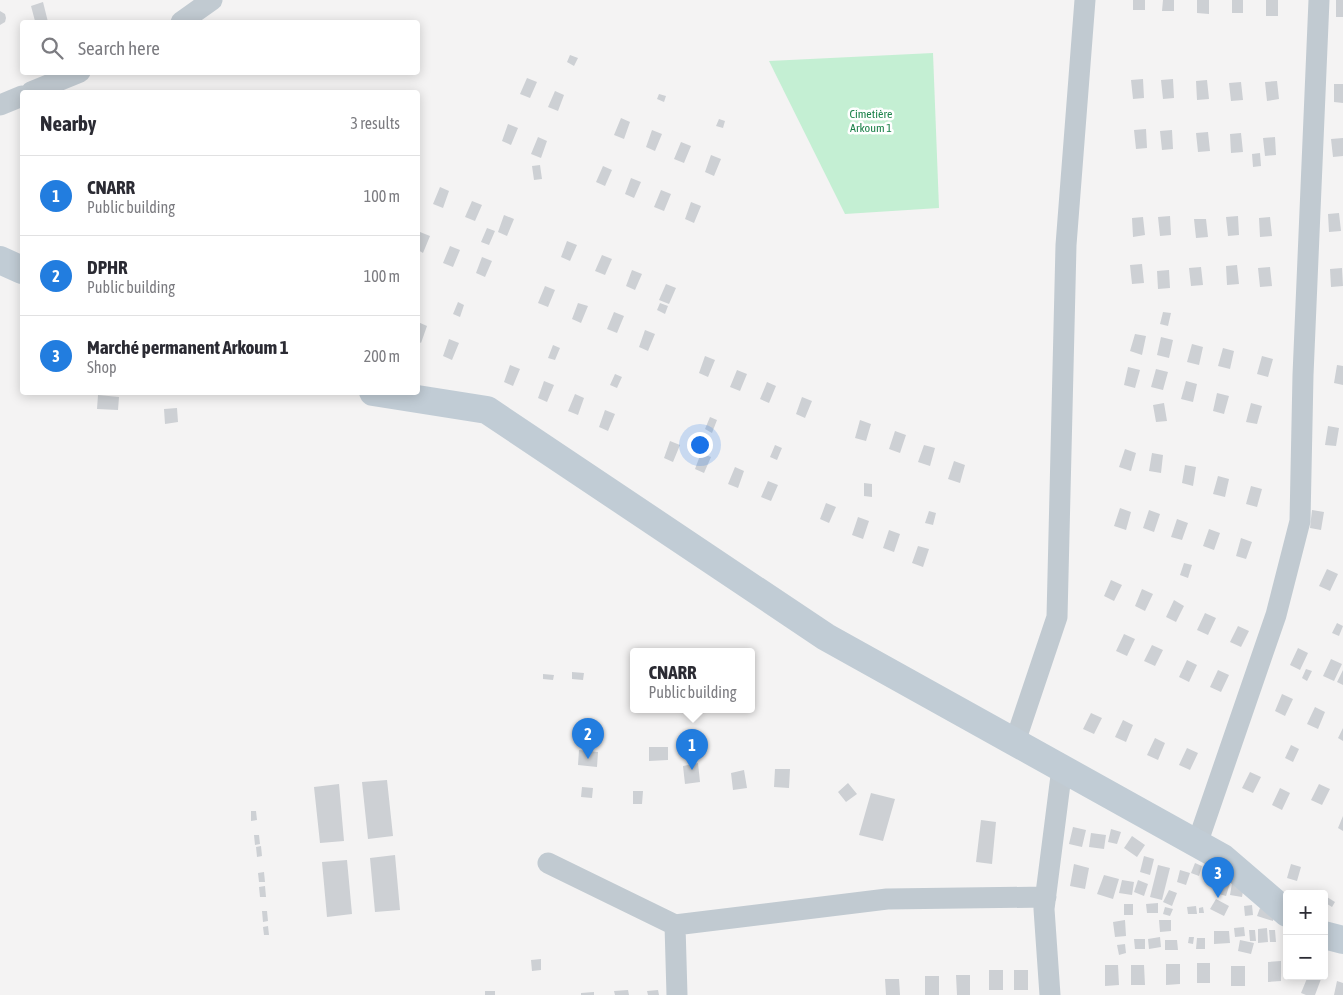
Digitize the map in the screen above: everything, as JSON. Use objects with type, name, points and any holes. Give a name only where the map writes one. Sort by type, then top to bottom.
[{"type":"main road","points":[[0,260],[20,269]]},
{"type":"main road","points":[[392,395],[487,410],[826,637],[1223,858],[1283,910]]},
{"type":"main road","points":[[1328,936],[1343,940]]},
{"type":"street","points":[[184,20],[212,0]]},
{"type":"street","points":[[1016,742],[1057,617],[1066,245],[1084,0]]},
{"type":"street","points":[[1197,844],[1276,615],[1300,521],[1303,375],[1319,0]]},
{"type":"street","points":[[37,90],[73,75]]},
{"type":"street","points":[[0,106],[20,97]]},
{"type":"street","points":[[1050,995],[1044,909],[1062,768]]},
{"type":"street","points":[[548,863],[675,925],[887,899],[1046,897]]},
{"type":"street","points":[[675,925],[677,995]]},
{"type":"green space","name":"Cimetière Arkoum 1","points":[[933,53],[939,208],[845,214],[769,61]]},
{"type":"building","points":[[1133,0],[1145,0],[1145,10],[1133,10]]},
{"type":"building","points":[[1163,0],[1174,0],[1174,11],[1162,11]]},
{"type":"building","points":[[1197,0],[1209,0],[1209,14],[1197,13]]},
{"type":"building","points":[[1232,0],[1243,0],[1243,13],[1232,13]]},
{"type":"building","points":[[1266,0],[1278,0],[1278,16],[1266,16]]},
{"type":"building","points":[[1336,0],[1343,0],[1343,17],[1336,17]]},
{"type":"building","points":[[43,2],[48,20],[35,20],[31,6]]},
{"type":"building","points":[[0,11],[5,14],[6,18],[5,22],[0,25]]},
{"type":"building","points":[[570,55],[578,58],[574,66],[567,62]]},
{"type":"building","points":[[527,78],[537,82],[530,98],[520,94]]},
{"type":"building","points":[[1143,79],[1144,98],[1133,99],[1131,80]]},
{"type":"building","points":[[1173,79],[1174,98],[1163,99],[1161,80]]},
{"type":"building","points":[[1207,80],[1209,99],[1197,100],[1196,81]]},
{"type":"building","points":[[1277,81],[1279,99],[1267,101],[1265,82]]},
{"type":"building","points":[[1241,82],[1243,100],[1231,101],[1229,83]]},
{"type":"building","points":[[1334,84],[1343,84],[1343,103],[1334,102]]},
{"type":"building","points":[[555,91],[564,95],[558,111],[548,107]]},
{"type":"building","points":[[659,94],[666,96],[664,102],[657,99]]},
{"type":"building","points":[[621,118],[630,122],[624,139],[614,135]]},
{"type":"building","points":[[719,119],[725,121],[723,128],[716,126]]},
{"type":"building","points":[[508,124],[518,128],[511,145],[502,141]]},
{"type":"building","points":[[1146,129],[1147,148],[1136,149],[1134,130]]},
{"type":"building","points":[[652,130],[662,134],[655,151],[646,147]]},
{"type":"building","points":[[1172,130],[1173,149],[1162,150],[1160,131]]},
{"type":"building","points":[[1208,132],[1210,151],[1198,152],[1196,133]]},
{"type":"building","points":[[1241,133],[1243,152],[1231,153],[1230,134]]},
{"type":"building","points":[[538,137],[547,141],[541,158],[531,154]]},
{"type":"building","points":[[1275,137],[1276,155],[1265,156],[1263,138]]},
{"type":"building","points":[[1343,138],[1343,156],[1333,157],[1331,139]]},
{"type":"building","points":[[681,142],[691,146],[684,163],[674,159]]},
{"type":"building","points":[[1260,153],[1261,166],[1253,167],[1252,154]]},
{"type":"building","points":[[711,155],[721,159],[714,176],[705,172]]},
{"type":"building","points":[[540,165],[542,179],[534,180],[532,166]]},
{"type":"building","points":[[603,166],[612,170],[605,186],[596,182]]},
{"type":"building","points":[[631,178],[641,182],[634,198],[625,194]]},
{"type":"building","points":[[440,187],[449,191],[443,208],[433,204]]},
{"type":"building","points":[[661,190],[671,194],[664,211],[654,207]]},
{"type":"building","points":[[472,201],[482,205],[475,221],[465,217]]},
{"type":"building","points":[[691,202],[701,206],[694,223],[685,219]]},
{"type":"building","points":[[1339,213],[1341,231],[1329,232],[1328,214]]},
{"type":"building","points":[[504,215],[514,219],[507,236],[498,232]]},
{"type":"building","points":[[1170,216],[1171,235],[1160,236],[1158,217]]},
{"type":"building","points":[[1238,216],[1239,235],[1228,236],[1226,217]]},
{"type":"building","points":[[1143,217],[1145,235],[1133,237],[1132,218]]},
{"type":"building","points":[[1270,217],[1272,236],[1260,237],[1259,218]]},
{"type":"building","points":[[1194,219],[1206,219],[1208,237],[1196,238]]},
{"type":"building","points":[[487,228],[495,231],[489,245],[481,242]]},
{"type":"building","points":[[420,232],[430,236],[423,253],[420,251]]},
{"type":"building","points":[[567,241],[577,245],[570,261],[561,257]]},
{"type":"building","points":[[450,246],[460,250],[453,267],[443,263]]},
{"type":"building","points":[[602,255],[612,259],[605,275],[595,271]]},
{"type":"building","points":[[482,257],[492,261],[485,277],[476,273]]},
{"type":"building","points":[[1142,264],[1144,283],[1132,284],[1130,265]]},
{"type":"building","points":[[1237,265],[1239,284],[1227,285],[1226,266]]},
{"type":"building","points":[[1201,267],[1203,285],[1191,286],[1189,268]]},
{"type":"building","points":[[1270,267],[1272,286],[1260,287],[1258,268]]},
{"type":"building","points":[[1342,268],[1343,286],[1331,287],[1330,269]]},
{"type":"building","points":[[632,270],[642,274],[635,290],[626,286]]},
{"type":"building","points":[[1169,270],[1170,288],[1158,289],[1157,271]]},
{"type":"building","points":[[666,284],[676,288],[669,304],[659,300]]},
{"type":"building","points":[[545,286],[555,290],[548,307],[538,303]]},
{"type":"building","points":[[458,302],[464,305],[460,317],[453,314]]},
{"type":"building","points":[[578,303],[588,306],[581,323],[572,319]]},
{"type":"building","points":[[660,303],[668,306],[665,314],[657,310]]},
{"type":"building","points":[[614,312],[624,316],[617,333],[607,329]]},
{"type":"building","points":[[1163,312],[1171,313],[1168,326],[1160,324]]},
{"type":"building","points":[[420,323],[427,326],[420,342]]},
{"type":"building","points":[[645,330],[655,334],[648,351],[639,347]]},
{"type":"building","points":[[1135,334],[1146,336],[1142,355],[1130,351]]},
{"type":"building","points":[[1161,337],[1173,340],[1169,358],[1157,355]]},
{"type":"building","points":[[449,339],[459,343],[452,360],[443,356]]},
{"type":"building","points":[[1192,344],[1203,347],[1199,365],[1187,362]]},
{"type":"building","points":[[553,345],[560,348],[555,360],[548,358]]},
{"type":"building","points":[[1223,348],[1234,351],[1230,369],[1218,366]]},
{"type":"building","points":[[705,356],[715,360],[708,377],[699,373]]},
{"type":"building","points":[[1262,356],[1273,359],[1268,377],[1257,374]]},
{"type":"building","points":[[510,365],[520,369],[513,386],[504,382]]},
{"type":"building","points":[[1337,365],[1343,366],[1343,385],[1334,383]]},
{"type":"building","points":[[1128,367],[1140,370],[1135,388],[1124,385]]},
{"type":"building","points":[[1156,369],[1168,372],[1163,390],[1151,387]]},
{"type":"building","points":[[737,370],[747,374],[740,391],[730,387]]},
{"type":"building","points":[[615,374],[622,377],[617,388],[610,385]]},
{"type":"building","points":[[544,381],[554,385],[547,402],[538,398]]},
{"type":"building","points":[[1186,381],[1197,384],[1193,402],[1181,399]]},
{"type":"building","points":[[767,382],[776,386],[769,403],[760,399]]},
{"type":"building","points":[[1217,393],[1229,396],[1224,414],[1213,411]]},
{"type":"building","points":[[575,394],[584,398],[578,415],[568,411]]},
{"type":"building","points":[[98,395],[119,397],[118,410],[97,409]]},
{"type":"building","points":[[802,397],[812,401],[805,418],[796,414]]},
{"type":"building","points":[[1164,403],[1167,421],[1156,422],[1153,405]]},
{"type":"building","points":[[1251,403],[1262,406],[1257,424],[1246,422]]},
{"type":"building","points":[[177,408],[178,422],[165,424],[164,409]]},
{"type":"building","points":[[605,410],[615,414],[608,431],[599,427]]},
{"type":"building","points":[[710,417],[717,420],[712,433],[705,429]]},
{"type":"building","points":[[860,420],[871,424],[866,441],[855,438]]},
{"type":"building","points":[[1328,426],[1339,428],[1336,446],[1325,445]]},
{"type":"building","points":[[895,431],[906,435],[900,453],[889,449]]},
{"type":"building","points":[[670,441],[680,445],[673,462],[664,458]]},
{"type":"building","points":[[775,445],[782,448],[777,460],[770,457]]},
{"type":"building","points":[[924,445],[935,448],[930,466],[918,462]]},
{"type":"building","points":[[1125,449],[1136,453],[1131,471],[1119,467]]},
{"type":"building","points":[[701,453],[711,457],[704,473],[695,469]]},
{"type":"building","points":[[1152,453],[1163,455],[1161,473],[1149,471]]},
{"type":"building","points":[[954,461],[965,465],[960,483],[948,479]]},
{"type":"building","points":[[1185,465],[1196,467],[1193,486],[1182,483]]},
{"type":"building","points":[[735,467],[744,471],[738,488],[728,484]]},
{"type":"building","points":[[1218,476],[1229,479],[1225,497],[1213,494]]},
{"type":"building","points":[[768,481],[778,485],[771,501],[761,497]]},
{"type":"building","points":[[864,483],[872,484],[872,497],[864,496]]},
{"type":"building","points":[[1251,486],[1262,489],[1257,507],[1246,504]]},
{"type":"building","points":[[826,503],[836,507],[829,523],[820,519]]},
{"type":"building","points":[[1120,508],[1131,512],[1126,530],[1114,526]]},
{"type":"building","points":[[1149,510],[1160,514],[1154,532],[1143,528]]},
{"type":"building","points":[[1312,510],[1324,512],[1321,530],[1310,528]]},
{"type":"building","points":[[929,511],[936,513],[933,525],[925,523]]},
{"type":"building","points":[[858,517],[869,521],[863,539],[852,535]]},
{"type":"building","points":[[1177,519],[1188,523],[1182,540],[1171,537]]},
{"type":"building","points":[[1209,529],[1220,533],[1214,550],[1203,546]]},
{"type":"building","points":[[889,530],[900,534],[894,552],[883,548]]},
{"type":"building","points":[[1241,538],[1252,542],[1246,559],[1236,556]]},
{"type":"building","points":[[918,546],[929,549],[923,567],[912,563]]},
{"type":"building","points":[[1184,563],[1192,565],[1188,578],[1180,575]]},
{"type":"building","points":[[1327,569],[1338,574],[1330,591],[1319,586]]},
{"type":"building","points":[[1111,580],[1122,585],[1114,601],[1104,596]]},
{"type":"building","points":[[1142,589],[1153,594],[1145,611],[1135,606]]},
{"type":"building","points":[[1174,600],[1184,606],[1176,622],[1166,617]]},
{"type":"building","points":[[1205,613],[1216,618],[1208,635],[1197,630]]},
{"type":"building","points":[[1337,623],[1343,626],[1339,636],[1332,633]]},
{"type":"building","points":[[1238,626],[1249,631],[1241,647],[1230,642]]},
{"type":"building","points":[[1124,634],[1135,639],[1127,656],[1116,651]]},
{"type":"building","points":[[1152,645],[1163,650],[1155,666],[1144,661]]},
{"type":"building","points":[[1298,648],[1308,653],[1300,670],[1290,665]]},
{"type":"building","points":[[1331,659],[1342,664],[1334,681],[1323,676]]},
{"type":"building","points":[[1187,660],[1197,665],[1189,682],[1179,677]]},
{"type":"building","points":[[1306,669],[1312,671],[1307,681],[1302,678]]},
{"type":"building","points":[[1218,670],[1229,675],[1221,692],[1210,687]]},
{"type":"building","points":[[1343,670],[1343,685],[1337,682]]},
{"type":"building","points":[[572,672],[584,673],[583,680],[572,679]]},
{"type":"building","points":[[543,674],[554,675],[553,680],[543,679]]},
{"type":"building","points":[[1282,694],[1293,699],[1285,716],[1275,711]]},
{"type":"building","points":[[1315,707],[1325,712],[1318,729],[1307,724]]},
{"type":"building","points":[[1091,713],[1102,718],[1094,734],[1083,729]]},
{"type":"building","points":[[1123,720],[1133,725],[1126,742],[1115,737]]},
{"type":"building","points":[[1343,728],[1343,741],[1338,738]]},
{"type":"building","points":[[1155,738],[1165,743],[1158,760],[1147,755]]},
{"type":"building","points":[[1291,745],[1299,749],[1293,762],[1285,758]]},
{"type":"building","points":[[649,747],[668,747],[668,760],[649,761]]},
{"type":"building","points":[[1187,748],[1198,753],[1190,770],[1179,765]]},
{"type":"building","points":[[579,750],[598,752],[597,767],[578,765]]},
{"type":"building","points":[[698,763],[700,782],[685,784],[683,766]]},
{"type":"building","points":[[775,769],[790,769],[789,788],[774,787]]},
{"type":"building","points":[[744,770],[747,788],[733,790],[731,773]]},
{"type":"building","points":[[1250,772],[1261,777],[1253,793],[1242,788]]},
{"type":"building","points":[[387,780],[393,836],[368,839],[362,782]]},
{"type":"building","points":[[848,783],[857,794],[846,802],[838,792]]},
{"type":"building","points":[[339,784],[344,841],[320,843],[314,787]]},
{"type":"building","points":[[1319,784],[1330,789],[1322,805],[1311,800]]},
{"type":"building","points":[[582,787],[593,788],[592,798],[581,797]]},
{"type":"building","points":[[1280,788],[1290,793],[1282,810],[1272,805]]},
{"type":"building","points":[[633,791],[643,791],[642,804],[633,804]]},
{"type":"building","points":[[871,793],[895,799],[883,841],[859,835]]},
{"type":"building","points":[[251,811],[256,811],[257,820],[251,821]]},
{"type":"building","points":[[1343,816],[1343,831],[1338,828]]},
{"type":"building","points":[[981,820],[996,822],[992,864],[976,862]]},
{"type":"building","points":[[1073,827],[1086,830],[1082,847],[1069,844]]},
{"type":"building","points":[[1111,829],[1121,832],[1117,844],[1108,842]]},
{"type":"building","points":[[1091,833],[1106,835],[1104,849],[1089,847]]},
{"type":"building","points":[[254,835],[259,835],[260,844],[255,845]]},
{"type":"building","points":[[1132,836],[1145,845],[1137,857],[1124,848]]},
{"type":"building","points":[[261,846],[262,856],[257,857],[256,847]]},
{"type":"building","points":[[395,855],[400,910],[375,912],[370,858]]},
{"type":"building","points":[[1144,856],[1154,859],[1150,875],[1140,872]]},
{"type":"building","points":[[347,860],[352,914],[327,917],[322,862]]},
{"type":"building","points":[[1195,863],[1202,866],[1199,876],[1191,873]]},
{"type":"building","points":[[1074,864],[1089,868],[1085,889],[1070,886]]},
{"type":"building","points":[[1291,864],[1301,867],[1297,881],[1287,878]]},
{"type":"building","points":[[1158,865],[1170,868],[1162,900],[1150,897]]},
{"type":"building","points":[[1180,870],[1190,873],[1186,885],[1177,882]]},
{"type":"building","points":[[264,872],[265,882],[259,882],[258,873]]},
{"type":"building","points":[[1104,875],[1119,879],[1113,899],[1097,894]]},
{"type":"building","points":[[1219,877],[1231,880],[1226,896],[1215,893]]},
{"type":"building","points":[[1122,880],[1134,882],[1132,895],[1119,893]]},
{"type":"building","points":[[1138,880],[1148,884],[1144,896],[1134,892]]},
{"type":"building","points":[[1232,883],[1244,886],[1242,897],[1230,895]]},
{"type":"building","points":[[265,886],[266,897],[260,897],[259,887]]},
{"type":"building","points":[[1169,890],[1177,893],[1172,906],[1163,902]]},
{"type":"building","points":[[1328,898],[1335,902],[1332,907],[1328,904]]},
{"type":"building","points":[[1216,899],[1229,906],[1224,916],[1210,909]]},
{"type":"building","points":[[1158,903],[1158,913],[1147,913],[1146,904]]},
{"type":"building","points":[[1124,904],[1133,904],[1133,915],[1124,915]]},
{"type":"building","points":[[1252,905],[1253,915],[1245,916],[1244,906]]},
{"type":"building","points":[[1196,906],[1197,914],[1188,914],[1187,907]]},
{"type":"building","points":[[1165,907],[1173,909],[1170,916],[1163,914]]},
{"type":"building","points":[[1203,907],[1204,913],[1199,913],[1199,908]]},
{"type":"building","points":[[1260,908],[1275,912],[1273,921],[1257,916]]},
{"type":"building","points":[[262,911],[267,911],[268,921],[263,922]]},
{"type":"building","points":[[1125,920],[1126,936],[1115,937],[1113,922]]},
{"type":"building","points":[[1159,920],[1171,920],[1171,931],[1160,932]]},
{"type":"building","points":[[268,926],[269,935],[264,935],[263,927]]},
{"type":"building","points":[[1244,927],[1245,936],[1235,937],[1234,928]]},
{"type":"building","points":[[1267,928],[1268,942],[1258,943],[1258,929]]},
{"type":"building","points":[[1249,930],[1255,930],[1256,941],[1250,941]]},
{"type":"building","points":[[1269,930],[1275,930],[1276,942],[1270,942]]},
{"type":"building","points":[[1214,931],[1229,931],[1230,943],[1214,944]]},
{"type":"building","points":[[1160,937],[1161,947],[1149,949],[1148,939]]},
{"type":"building","points":[[1189,937],[1194,937],[1193,944],[1188,943]]},
{"type":"building","points":[[1197,938],[1205,938],[1205,949],[1196,949]]},
{"type":"building","points":[[1134,939],[1145,939],[1145,949],[1135,949]]},
{"type":"building","points":[[1165,940],[1177,940],[1178,950],[1165,950]]},
{"type":"building","points":[[1240,940],[1254,943],[1251,954],[1238,951]]},
{"type":"building","points":[[1125,944],[1126,953],[1119,955],[1117,945]]},
{"type":"building","points":[[541,959],[541,970],[532,971],[531,960]]},
{"type":"building","points":[[1281,961],[1281,981],[1268,982],[1268,962]]},
{"type":"building","points":[[1197,963],[1210,963],[1210,983],[1197,983]]},
{"type":"building","points":[[1166,964],[1180,964],[1180,984],[1166,985]]},
{"type":"building","points":[[1105,965],[1118,965],[1119,985],[1105,986]]},
{"type":"building","points":[[1131,965],[1144,965],[1145,985],[1131,985]]},
{"type":"building","points":[[1231,966],[1245,966],[1245,986],[1231,986]]},
{"type":"building","points":[[989,970],[1003,970],[1003,990],[989,990]]},
{"type":"building","points":[[1014,970],[1028,970],[1028,990],[1014,990]]},
{"type":"building","points":[[956,975],[970,975],[970,995],[957,995]]},
{"type":"building","points":[[925,976],[939,976],[939,995],[925,995]]},
{"type":"building","points":[[885,979],[899,979],[900,995],[886,995]]},
{"type":"building","points":[[1306,980],[1321,980],[1315,995],[1301,993]]},
{"type":"building","points":[[1337,981],[1343,983],[1343,995],[1334,995]]},
{"type":"building","points":[[628,990],[629,995],[615,995],[614,991]]},
{"type":"building","points":[[658,990],[659,995],[648,995],[647,991]]},
{"type":"building","points":[[485,991],[495,991],[495,995],[485,995]]},
{"type":"building","points":[[594,992],[594,995],[581,995],[581,993]]},
{"type":"place","name":"DPHR","points":[[588,759]]},
{"type":"place","name":"CNARR","points":[[692,770]]},
{"type":"place","name":"Marché permanent Arkoum 1","points":[[1218,898]]}]
